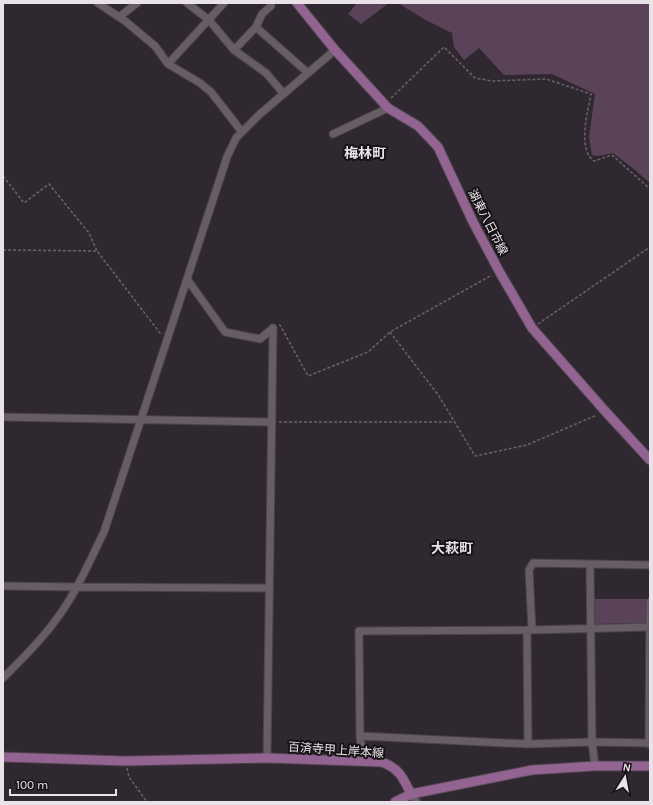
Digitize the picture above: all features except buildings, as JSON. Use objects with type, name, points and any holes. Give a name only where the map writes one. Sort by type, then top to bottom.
[{"type":"main road","name":"湖東八日市線","points":[[297,3],[336,50],[386,106],[418,126],[438,147],[473,222],[532,328],[650,460]]},
{"type":"main road","name":"百済寺甲上岸本線","points":[[3,757],[125,761],[267,758],[382,762],[392,766],[401,773],[414,798]]},
{"type":"main road","points":[[395,802],[532,770],[595,766],[650,766]]},
{"type":"street","points":[[98,3],[119,17],[155,46],[168,64],[186,73],[211,92],[242,132]]},
{"type":"street","points":[[119,17],[137,3]]},
{"type":"street","points":[[187,3],[209,20],[234,50],[266,73],[284,94]]},
{"type":"street","points":[[168,64],[224,3]]},
{"type":"street","points":[[234,50],[256,27],[262,14],[270,6]]},
{"type":"street","points":[[256,27],[308,73]]},
{"type":"street","points":[[3,678],[55,621],[77,587],[104,532],[227,157],[236,138],[260,114],[336,50]]},
{"type":"street","points":[[333,134],[386,106]]},
{"type":"street","points":[[187,279],[225,332],[260,339],[273,328]]},
{"type":"street","points":[[267,758],[273,328]]},
{"type":"street","points":[[3,417],[272,422]]},
{"type":"street","points":[[528,744],[529,570],[533,563],[650,565]]},
{"type":"street","points":[[590,564],[592,742],[595,766]]},
{"type":"street","points":[[3,586],[269,588]]},
{"type":"street","points":[[360,736],[528,744],[592,742],[649,744],[650,602]]},
{"type":"street","points":[[363,761],[360,736],[359,631],[529,630],[650,627]]},
{"type":"path","points":[[386,106],[444,47],[475,78],[492,81],[546,79],[592,94],[584,138],[590,158],[594,161],[612,155],[650,189]]},
{"type":"path","points":[[3,176],[24,203],[49,184],[89,233],[97,251],[160,332],[168,335]]},
{"type":"path","points":[[532,328],[650,247]]},
{"type":"path","points":[[3,250],[97,251]]},
{"type":"path","points":[[273,328],[280,324],[308,376],[368,352],[390,332],[499,271]]},
{"type":"path","points":[[390,332],[439,396],[475,456],[527,445],[605,411]]},
{"type":"path","points":[[272,422],[455,422]]},
{"type":"path","points":[[125,761],[129,777],[147,802]]},
{"type":"shaded area","points":[[357,3],[389,3],[361,24],[348,14]]},
{"type":"shaded area","points":[[398,3],[650,3],[650,183],[613,153],[598,156],[592,155],[589,137],[595,94],[552,74],[504,75],[479,48],[464,60],[454,47],[452,33],[424,19]]},
{"type":"shaded area","points":[[594,599],[647,599],[647,623],[595,624]]},
{"type":"district","name":"梅林町","points":[[365,153]]},
{"type":"district","name":"大萩町","points":[[452,548]]}]
